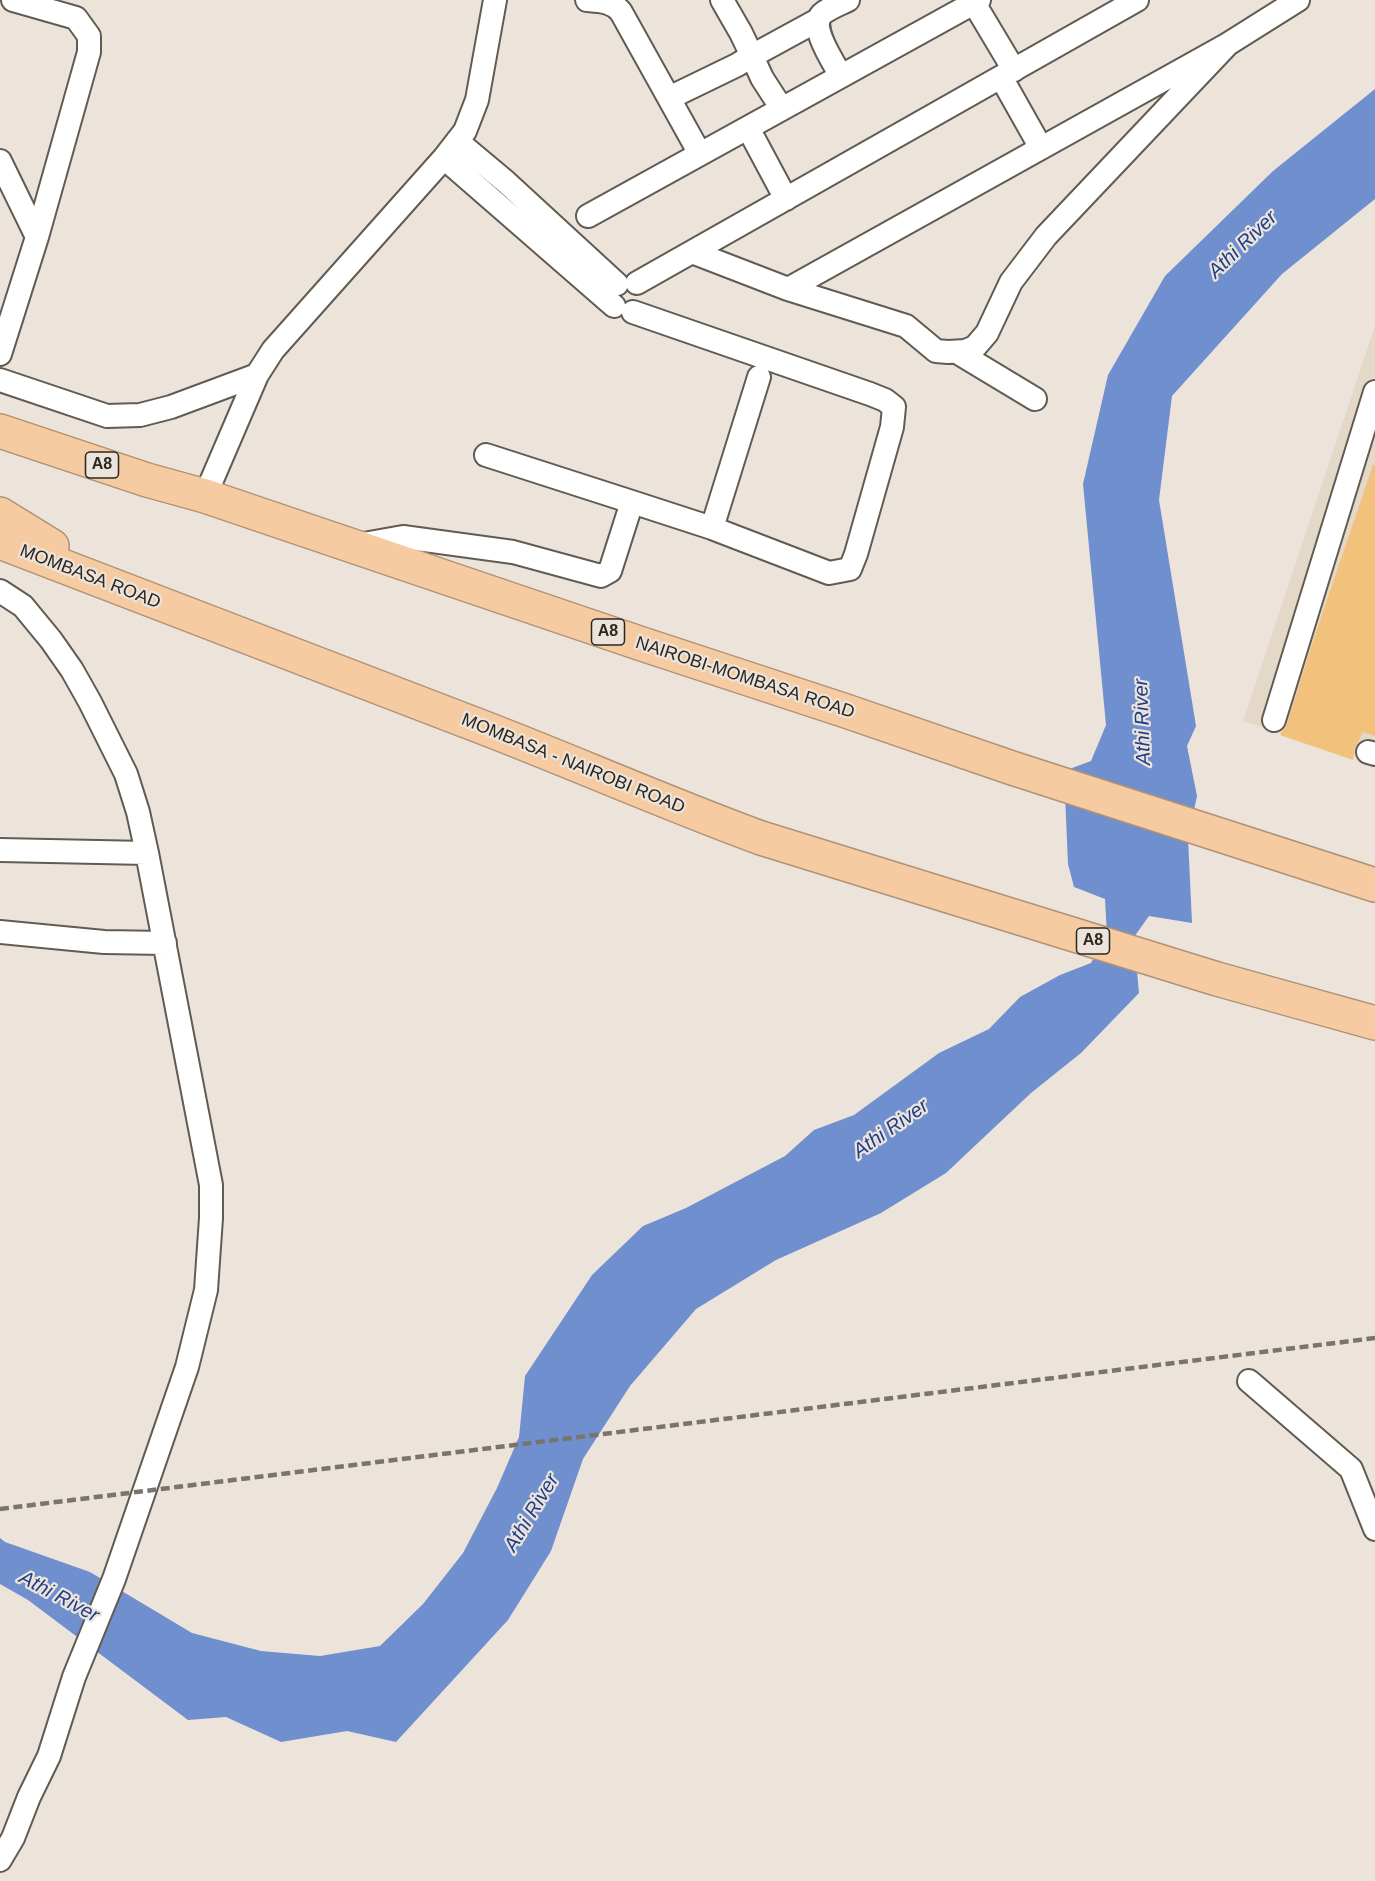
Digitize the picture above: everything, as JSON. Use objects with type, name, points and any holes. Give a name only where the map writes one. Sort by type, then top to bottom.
[{"type":"highway","name":"A8","points":[[0,431],[147,480],[205,496]]},
{"type":"highway","name":"NAIROBI-MOMBASA ROAD","points":[[205,496],[1012,768],[1375,885]]},
{"type":"highway","points":[[0,514],[122,590]]},
{"type":"highway","name":"MOMBASA ROAD","points":[[0,542],[181,613]]},
{"type":"highway","name":"MOMBASA - NAIROBI ROAD","points":[[181,613],[463,719],[709,819],[844,865],[1217,979],[1375,1023]]},
{"type":"street","points":[[0,354],[37,237],[89,52],[89,36],[76,18],[13,0]]},
{"type":"street","points":[[205,496],[257,375],[273,350],[451,150],[465,130],[477,100],[495,0]]},
{"type":"street","points":[[587,0],[607,2],[616,7],[700,154]]},
{"type":"street","points":[[722,0],[741,33],[762,78],[782,109]]},
{"type":"street","points":[[669,98],[737,65],[818,20],[823,13],[848,0]]},
{"type":"street","points":[[626,296],[692,252],[1137,0]]},
{"type":"street","points":[[788,288],[1228,44],[1298,0]]},
{"type":"street","points":[[588,216],[968,3],[1007,73],[1041,148]]},
{"type":"street","points":[[818,20],[819,33],[841,76]]},
{"type":"street","points":[[692,252],[788,288],[906,326],[936,351],[957,352],[975,347],[987,333],[1011,282],[1046,236],[1228,44]]},
{"type":"street","points":[[748,128],[786,199]]},
{"type":"street","points":[[451,150],[506,182],[626,296],[885,400],[894,407],[892,427],[856,554],[850,568],[829,573],[712,528],[486,455]]},
{"type":"street","points":[[0,161],[37,237]]},
{"type":"street","points":[[957,352],[1035,399]]},
{"type":"street","points":[[0,380],[107,416],[140,415],[171,408],[257,375]]},
{"type":"street","points":[[712,528],[759,377]]},
{"type":"street","points":[[1274,720],[1375,392]]},
{"type":"street","points":[[352,546],[403,537],[513,552],[601,576],[610,571],[632,502]]},
{"type":"street","points":[[0,591],[23,606],[51,640],[90,702],[126,774],[138,812],[165,943],[211,1185],[212,1218],[206,1290],[187,1367],[114,1579],[74,1677],[49,1756],[29,1797],[13,1838],[0,1860]]},
{"type":"street","points":[[0,850],[147,853]]},
{"type":"street","points":[[0,932],[104,942],[165,943]]},
{"type":"street","points":[[1249,1381],[1351,1469],[1375,1529]]},
{"type":"shaded area","points":[[1375,326],[1375,764],[1243,721]]},
{"type":"water","name":"Athi River","points":[[1375,89],[1375,199],[1282,274],[1172,396],[1159,500],[1196,726],[1187,746],[1197,796],[1188,838],[1192,923],[1149,916],[1134,937],[1139,993],[1081,1053],[1031,1093],[946,1173],[881,1213],[776,1260],[696,1309],[630,1386],[583,1459],[551,1551],[508,1620],[396,1742],[347,1731],[281,1742],[226,1717],[188,1720],[28,1600],[0,1584],[0,1538],[5,1542],[90,1572],[192,1633],[261,1651],[320,1656],[380,1646],[423,1604],[463,1553],[497,1488],[519,1437],[525,1376],[592,1275],[643,1226],[686,1208],[785,1156],[814,1130],[854,1115],[939,1053],[989,1029],[1020,997],[1060,975],[1091,963],[1107,935],[1105,899],[1074,887],[1068,864],[1064,771],[1091,761],[1106,725],[1083,484],[1108,375],[1165,276],[1273,171]]},
{"type":"building","points":[[1373,465],[1375,465],[1375,736],[1363,732],[1355,748],[1353,760],[1280,735],[1287,724]]},
{"type":"railway","points":[[0,1509],[1375,1338]]}]
